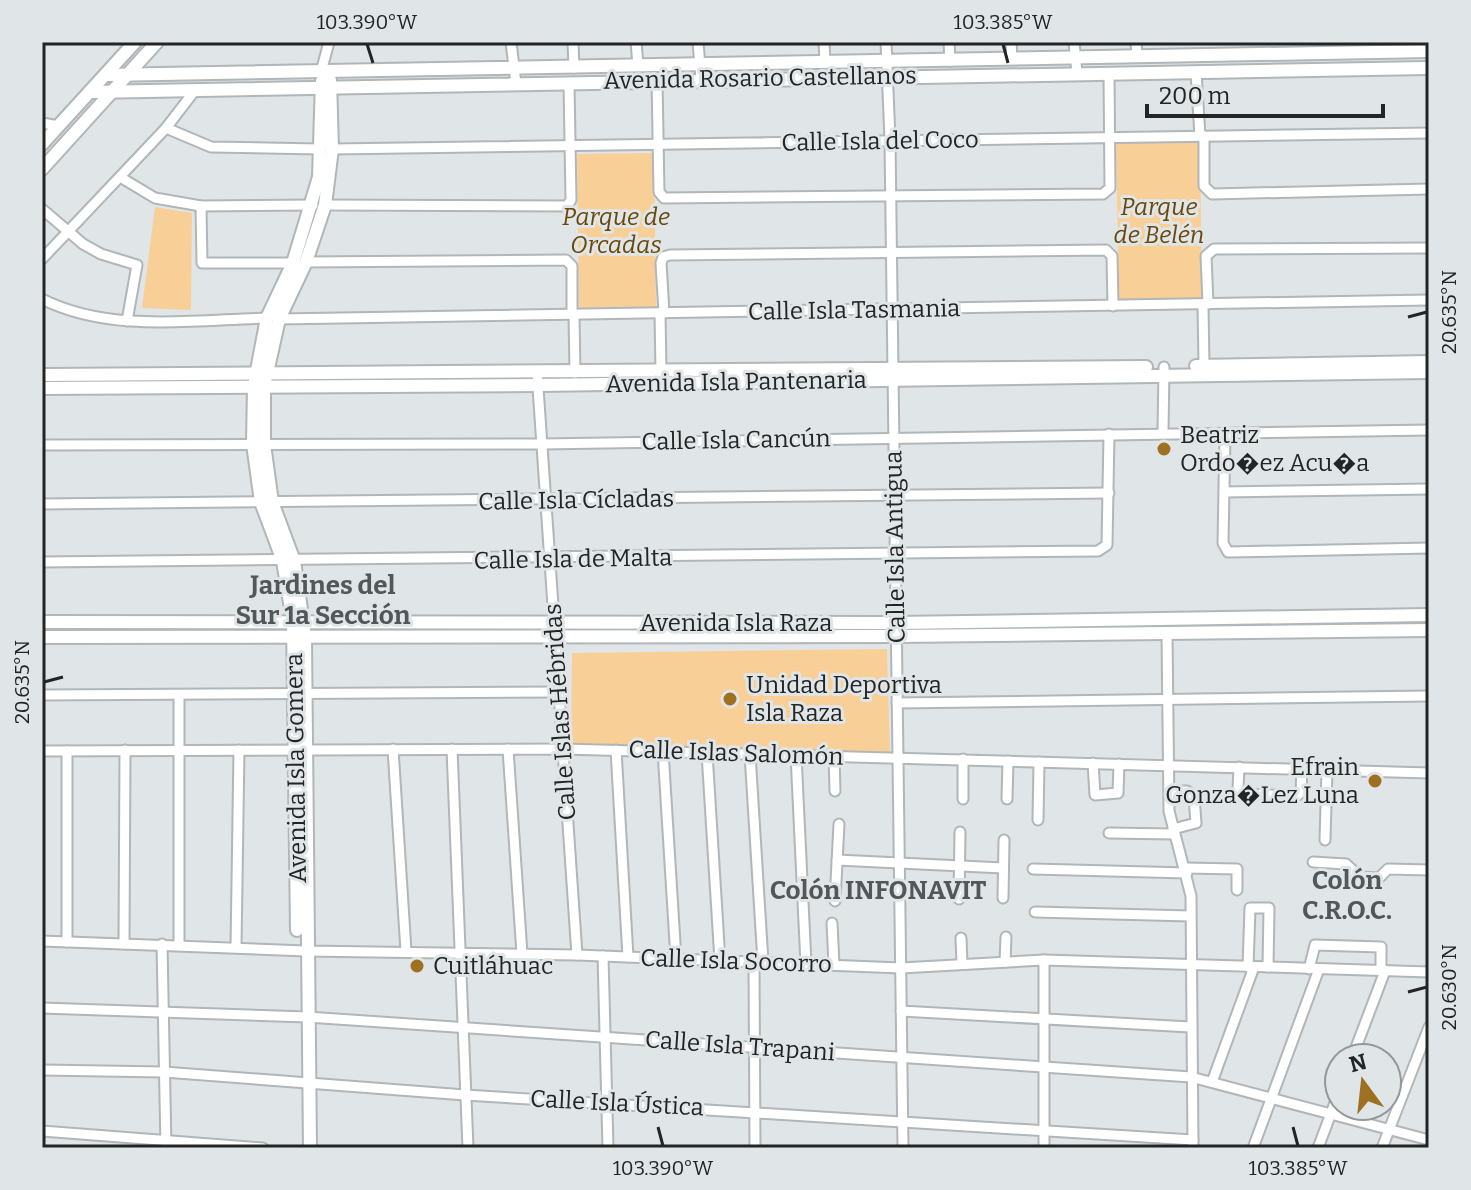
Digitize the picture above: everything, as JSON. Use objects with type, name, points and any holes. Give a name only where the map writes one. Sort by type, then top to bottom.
[{"type":"street","points":[[122,57],[125,42]]},
{"type":"street","points":[[42,144],[135,42]]},
{"type":"street","points":[[42,169],[157,42]]},
{"type":"street","points":[[325,72],[329,42]]},
{"type":"street","points":[[511,42],[516,84]]},
{"type":"street","points":[[573,42],[574,68]]},
{"type":"street","points":[[636,42],[638,65]]},
{"type":"street","points":[[698,42],[701,79]]},
{"type":"street","points":[[824,42],[825,63]]},
{"type":"street","name":"Calle Isla Antigua","points":[[886,42],[893,310],[903,1148]]},
{"type":"street","points":[[949,42],[950,61]]},
{"type":"street","points":[[1011,42],[1012,59]]},
{"type":"street","points":[[1074,42],[1077,73]]},
{"type":"street","points":[[1136,42],[1137,56]]},
{"type":"street","name":"Avenida Rosario Castellanos","points":[[106,75],[1075,58],[1137,56],[1200,48],[1376,47],[1429,51]]},
{"type":"street","name":"Avenida Rosario Castellanos","points":[[91,92],[657,79],[1429,68]]},
{"type":"street","name":"Avenida Isla Gomera","points":[[310,1148],[306,951],[297,931],[301,750],[299,621],[289,561],[267,502],[258,444],[260,381],[273,319],[300,263],[325,178],[325,72]]},
{"type":"street","points":[[1196,72],[1206,191],[1429,189]]},
{"type":"street","points":[[657,79],[661,197],[891,197],[1108,193],[1111,138],[1109,73]]},
{"type":"street","points":[[120,177],[155,198],[201,206],[570,204],[569,83]]},
{"type":"street","points":[[42,259],[166,128],[196,89]]},
{"type":"street","points":[[42,123],[59,126]]},
{"type":"street","name":"Calle Isla del Coco","points":[[166,128],[211,147],[326,149],[570,148],[658,144],[1429,133]]},
{"type":"street","points":[[201,206],[201,261],[571,261],[575,373]]},
{"type":"street","points":[[42,209],[67,232],[101,254],[137,265],[127,321]]},
{"type":"street","points":[[1204,366],[1209,251],[1429,248]]},
{"type":"street","points":[[661,372],[663,257],[1111,251],[1113,306]]},
{"type":"street","name":"Calle Isla Tasmania","points":[[42,299],[84,315],[127,321],[1429,300]]},
{"type":"street","name":"Avenida Isla Pantenaria","points":[[1164,371],[1204,366],[1429,362]]},
{"type":"street","points":[[1163,433],[1164,371]]},
{"type":"street","name":"Avenida Isla Pantenaria","points":[[42,388],[260,381],[1164,371],[1429,372]]},
{"type":"street","name":"Avenida Isla Pantenaria","points":[[538,379],[575,373],[893,374]]},
{"type":"street","name":"Avenida Isla Pantenaria","points":[[42,375],[260,381]]},
{"type":"street","name":"Calle Islas Hébridas","points":[[538,379],[577,955]]},
{"type":"street","name":"Calle Isla Cancún","points":[[42,445],[542,444],[1429,430]]},
{"type":"street","points":[[1225,433],[1223,549],[1228,552],[1429,548]]},
{"type":"street","points":[[1109,434],[1109,493]]},
{"type":"street","points":[[1224,492],[1429,489]]},
{"type":"street","name":"Calle Isla Cícladas","points":[[42,504],[1109,493]]},
{"type":"street","name":"Calle Isla de Malta","points":[[42,562],[550,559],[1104,550],[1109,493]]},
{"type":"street","name":"Avenida Isla Raza","points":[[896,629],[1429,615]]},
{"type":"street","name":"Avenida Isla Raza","points":[[42,622],[299,621],[554,630]]},
{"type":"street","name":"Avenida Isla Raza","points":[[42,637],[300,637],[554,630],[896,629],[1167,633],[1429,630]]},
{"type":"street","points":[[1167,633],[1170,791],[1174,832],[1186,870],[1190,916],[1193,1144]]},
{"type":"street","points":[[42,695],[559,692]]},
{"type":"street","points":[[179,695],[179,945]]},
{"type":"street","points":[[897,703],[1429,696]]},
{"type":"street","points":[[393,749],[406,951]]},
{"type":"street","points":[[452,749],[468,1148]]},
{"type":"street","points":[[508,749],[522,954]]},
{"type":"street","name":"Calle Islas Salomón","points":[[42,751],[563,749],[1429,773]]},
{"type":"street","points":[[124,944],[125,750]]},
{"type":"street","points":[[236,947],[239,750]]},
{"type":"street","points":[[616,750],[628,957]]},
{"type":"street","points":[[67,751],[67,942]]},
{"type":"street","points":[[663,751],[676,959]]},
{"type":"street","points":[[707,753],[720,961]]},
{"type":"street","points":[[750,754],[758,962],[754,1047],[755,1148]]},
{"type":"street","points":[[796,755],[806,964]]},
{"type":"street","points":[[834,756],[835,791]]},
{"type":"street","points":[[963,759],[963,799]]},
{"type":"street","points":[[1007,799],[1008,761]]},
{"type":"street","points":[[1038,820],[1039,762]]},
{"type":"street","points":[[1093,763],[1095,795],[1118,793],[1119,764]]},
{"type":"street","points":[[1239,767],[1238,789],[1244,794],[1284,796],[1297,796],[1301,792],[1302,769]]},
{"type":"street","points":[[1325,840],[1327,770]]},
{"type":"street","points":[[1109,833],[1174,832],[1196,823],[1194,796],[1187,791],[1170,791]]},
{"type":"street","points":[[835,901],[839,824]]},
{"type":"street","points":[[959,899],[960,832]]},
{"type":"street","points":[[1003,898],[1004,840]]},
{"type":"street","points":[[837,860],[1003,868]]},
{"type":"street","points":[[1313,862],[1346,864],[1360,877],[1379,878],[1388,869],[1429,870]]},
{"type":"street","points":[[1033,869],[1237,869],[1237,890]]},
{"type":"street","points":[[1212,1082],[1251,967],[1250,908],[1269,908],[1268,967]]},
{"type":"street","points":[[1035,912],[1190,916]]},
{"type":"street","points":[[832,923],[834,965]]},
{"type":"street","points":[[1005,962],[1006,937]]},
{"type":"street","points":[[961,938],[962,964]]},
{"type":"street","name":"Calle Isla Socorro","points":[[42,941],[306,951],[577,955],[901,968],[1044,960],[1429,972]]},
{"type":"street","points":[[162,944],[166,1144]]},
{"type":"street","points":[[1253,1148],[1314,969],[1315,945],[1381,947],[1383,971],[1358,1042]]},
{"type":"street","points":[[603,956],[608,1148]]},
{"type":"street","points":[[1044,960],[1044,1148]]},
{"type":"street","name":"Calle Isla Trapani","points":[[42,1008],[307,1017],[1191,1077],[1323,1112]]},
{"type":"street","points":[[901,1011],[1190,1027]]},
{"type":"street","points":[[1382,1148],[1429,1027]]},
{"type":"street","name":"Calle Isla Ústica","points":[[42,1070],[164,1072],[1193,1144]]},
{"type":"street","points":[[1318,1148],[1328,1122]]},
{"type":"street","name":"Calle Isla Trapani","points":[[1362,1122],[1429,1140]]},
{"type":"street","points":[[42,1131],[166,1144],[263,1148]]},
{"type":"green space","name":"Parque de Belén","points":[[1200,141],[1202,300],[1119,300],[1116,142]]},
{"type":"green space","name":"Parque de Orcadas","points":[[654,153],[656,307],[579,308],[577,154]]},
{"type":"green space","points":[[155,207],[192,213],[191,310],[142,308]]},
{"type":"green space","name":"Unidad Deportiva Isla Raza","points":[[887,649],[890,752],[571,745],[572,653]]},
{"type":"place","name":"Beatriz Ordo�ez Acu�a","points":[[1164,449]]},
{"type":"place","name":"Unidad Deportiva Isla Raza","points":[[730,699]]},
{"type":"place","name":"Efrain Gonza�Lez Luna","points":[[1375,781]]},
{"type":"place","name":"Cuitláhuac","points":[[417,966]]},
{"type":"district","name":"Jardines del Sur 1a Sección","points":[[323,600]]},
{"type":"district","name":"Colón INFONAVIT","points":[[878,890]]},
{"type":"district","name":"Colón C.R.O.C.","points":[[1347,895]]}]
